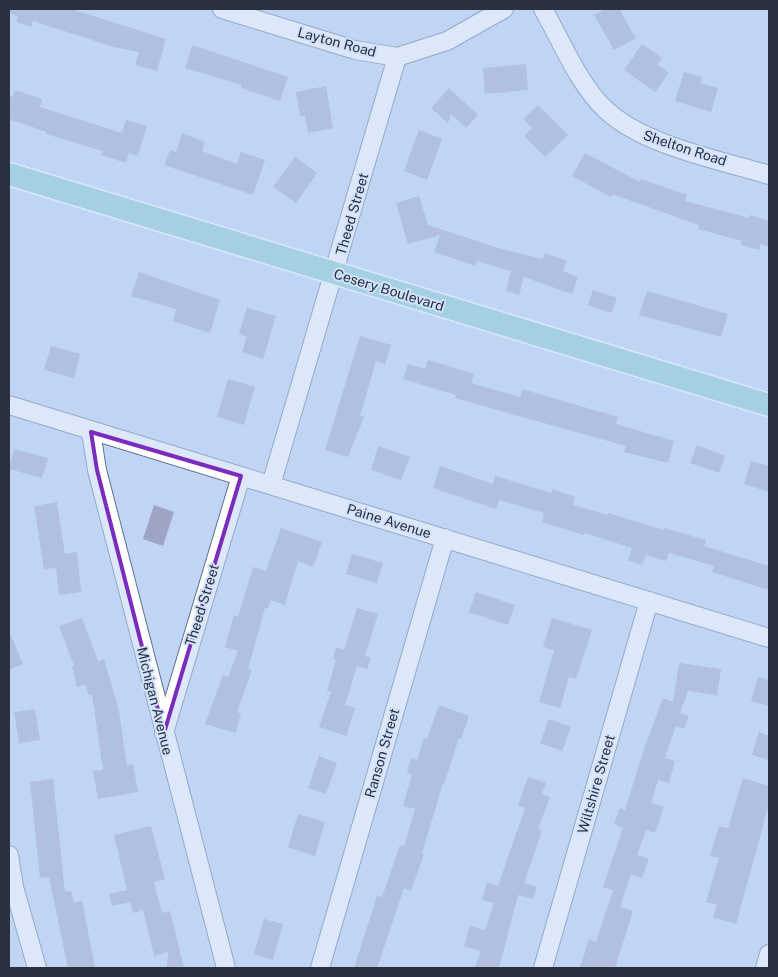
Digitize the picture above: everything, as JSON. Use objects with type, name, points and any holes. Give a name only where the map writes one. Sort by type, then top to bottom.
[{"type":"main road","name":"Cesery Boulevard","points":[[9,174],[769,405]]},
{"type":"street","name":"Layton Road","points":[[222,9],[355,50],[397,57],[447,41],[504,9]]},
{"type":"street","name":"Shelton Road","points":[[543,9],[588,89],[604,108],[625,127],[648,138],[769,175]]},
{"type":"street","name":"Theed Street","points":[[271,485],[335,273],[397,57]]},
{"type":"street","name":"Paine Avenue","points":[[9,405],[91,432],[271,485],[769,638]]},
{"type":"street","name":"Michigan Avenue","points":[[91,432],[96,470],[226,968]]},
{"type":"street","name":"Theed Street","points":[[164,733],[241,476]]},
{"type":"street","name":"Ranson Street","points":[[320,968],[445,538]]},
{"type":"street","name":"Wiltshire Street","points":[[543,968],[649,601]]},
{"type":"street","points":[[9,855],[14,887],[37,968]]},
{"type":"street","points":[[765,968],[769,954]]},
{"type":"highlighted area","points":[[91,432],[241,476],[164,733],[97,470]]},
{"type":"building","points":[[9,9],[71,9],[166,39],[157,71],[135,65],[139,52],[114,47],[33,21],[31,27],[16,22],[18,16],[9,13]]},
{"type":"building","points":[[605,9],[619,9],[636,38],[614,50],[594,15]]},
{"type":"building","points":[[642,44],[662,58],[657,64],[669,73],[655,92],[624,70]]},
{"type":"building","points":[[192,45],[288,77],[280,101],[241,88],[242,85],[185,68]]},
{"type":"building","points":[[526,64],[528,90],[485,94],[483,68]]},
{"type":"building","points":[[684,72],[702,77],[700,83],[718,88],[711,112],[675,101]]},
{"type":"building","points":[[326,86],[333,128],[308,133],[305,116],[300,116],[296,92]]},
{"type":"building","points":[[449,88],[478,115],[466,128],[451,114],[448,123],[431,108]]},
{"type":"building","points":[[15,90],[42,99],[40,107],[122,133],[126,120],[147,126],[138,156],[129,153],[126,163],[101,155],[103,151],[46,134],[47,132],[9,119],[9,96],[12,97]]},
{"type":"building","points":[[538,105],[568,135],[545,157],[524,136],[533,128],[523,119]]},
{"type":"building","points":[[419,130],[442,139],[427,180],[404,171]]},
{"type":"building","points":[[182,133],[205,142],[202,151],[237,164],[241,152],[265,160],[253,195],[164,165],[170,150],[176,152]]},
{"type":"building","points":[[585,153],[640,182],[641,179],[687,195],[685,201],[749,218],[750,215],[769,221],[769,247],[761,244],[759,250],[741,245],[742,241],[698,229],[699,225],[612,194],[611,197],[572,176]]},
{"type":"building","points":[[295,157],[317,173],[296,203],[273,187]]},
{"type":"building","points":[[419,196],[428,225],[498,248],[543,259],[545,253],[567,261],[563,271],[578,277],[572,294],[524,277],[519,295],[506,291],[511,271],[477,261],[476,266],[434,252],[440,235],[408,244],[396,203]]},
{"type":"building","points":[[139,272],[220,300],[210,333],[173,321],[176,309],[131,296]]},
{"type":"building","points":[[593,290],[617,298],[611,313],[588,305]]},
{"type":"building","points":[[647,291],[728,314],[721,337],[639,315]]},
{"type":"building","points":[[247,308],[276,316],[263,359],[242,352],[247,337],[239,334]]},
{"type":"building","points":[[360,336],[391,345],[385,364],[376,361],[360,416],[364,417],[348,457],[325,450]]},
{"type":"building","points":[[51,346],[80,354],[74,378],[44,370]]},
{"type":"building","points":[[428,360],[474,374],[471,383],[520,397],[522,389],[618,417],[616,424],[674,441],[668,463],[624,452],[626,446],[455,398],[456,395],[403,379],[408,364],[425,369]]},
{"type":"building","points":[[228,379],[255,387],[244,425],[217,417]]},
{"type":"building","points":[[697,445],[725,456],[719,473],[690,463]]},
{"type":"building","points":[[378,446],[410,457],[401,480],[371,470]]},
{"type":"building","points":[[14,449],[48,458],[42,478],[9,469]]},
{"type":"building","points":[[751,461],[769,466],[769,492],[744,484]]},
{"type":"building","points":[[440,466],[493,484],[495,476],[551,493],[552,489],[575,497],[573,505],[706,540],[704,546],[769,566],[769,590],[712,572],[714,566],[669,553],[666,561],[646,555],[642,565],[628,560],[632,548],[542,522],[544,513],[499,500],[496,509],[433,488]]},
{"type":"building","points":[[57,502],[65,554],[77,552],[81,592],[59,595],[56,568],[44,569],[34,506]]},
{"type":"building","points":[[154,505],[174,512],[163,546],[143,539]]},
{"type":"building","points":[[281,528],[322,542],[313,567],[298,561],[285,605],[271,600],[268,608],[265,608],[248,669],[252,670],[237,712],[241,713],[236,733],[205,724],[223,675],[228,677],[238,651],[225,647],[234,615],[238,617],[253,567],[266,571]]},
{"type":"building","points":[[352,554],[383,563],[377,583],[346,574]]},
{"type":"building","points":[[476,592],[515,605],[508,625],[469,612]]},
{"type":"building","points":[[357,608],[378,614],[365,656],[371,658],[367,669],[357,666],[345,705],[355,708],[346,736],[319,727],[331,692],[327,691],[336,660],[333,659],[336,647],[344,650]]},
{"type":"building","points":[[82,618],[98,661],[104,659],[119,711],[127,765],[133,764],[138,792],[98,799],[93,771],[103,770],[92,694],[88,695],[86,685],[77,687],[72,667],[74,666],[59,626]]},
{"type":"building","points":[[552,618],[592,630],[576,679],[569,677],[560,708],[539,702],[554,650],[543,647]]},
{"type":"building","points":[[9,631],[23,664],[9,670]]},
{"type":"building","points":[[679,663],[721,669],[717,695],[688,691],[680,713],[689,716],[684,729],[676,726],[665,758],[675,761],[669,783],[658,780],[651,803],[664,807],[655,833],[646,830],[637,855],[649,859],[642,878],[631,874],[620,907],[633,911],[615,968],[580,968],[589,939],[596,942],[613,890],[603,887],[623,828],[614,824],[620,808],[625,810],[643,752],[663,698],[673,702]]},
{"type":"building","points":[[758,677],[769,680],[769,706],[751,701]]},
{"type":"building","points":[[439,705],[469,716],[443,783],[422,853],[424,854],[411,891],[404,888],[377,968],[354,968],[377,896],[382,897],[400,845],[404,846],[415,809],[403,806],[412,774],[407,772],[411,758],[417,760],[424,738],[427,739]]},
{"type":"building","points":[[35,709],[40,740],[19,743],[14,712]]},
{"type":"building","points":[[549,719],[571,727],[562,751],[540,743]]},
{"type":"building","points":[[759,732],[769,736],[769,760],[752,755]]},
{"type":"building","points":[[319,756],[337,763],[326,794],[308,788]]},
{"type":"building","points":[[528,777],[546,783],[542,794],[550,797],[538,829],[542,831],[524,883],[537,887],[533,899],[518,895],[499,968],[475,968],[481,951],[464,946],[470,926],[485,930],[494,903],[482,900],[487,882],[498,886],[525,808],[518,806]]},
{"type":"building","points":[[743,778],[769,786],[769,804],[736,924],[713,917],[717,905],[706,902],[719,858],[710,856],[719,826],[728,828]]},
{"type":"building","points":[[53,779],[65,892],[71,891],[74,903],[82,901],[95,968],[68,968],[49,877],[40,878],[30,782]]},
{"type":"building","points":[[298,814],[325,822],[315,856],[288,847]]},
{"type":"building","points":[[151,826],[165,879],[154,882],[162,913],[170,911],[184,968],[167,968],[168,952],[154,956],[143,910],[133,913],[130,902],[112,906],[109,894],[127,890],[114,835]]},
{"type":"building","points":[[264,919],[283,924],[273,960],[254,954]]}]
